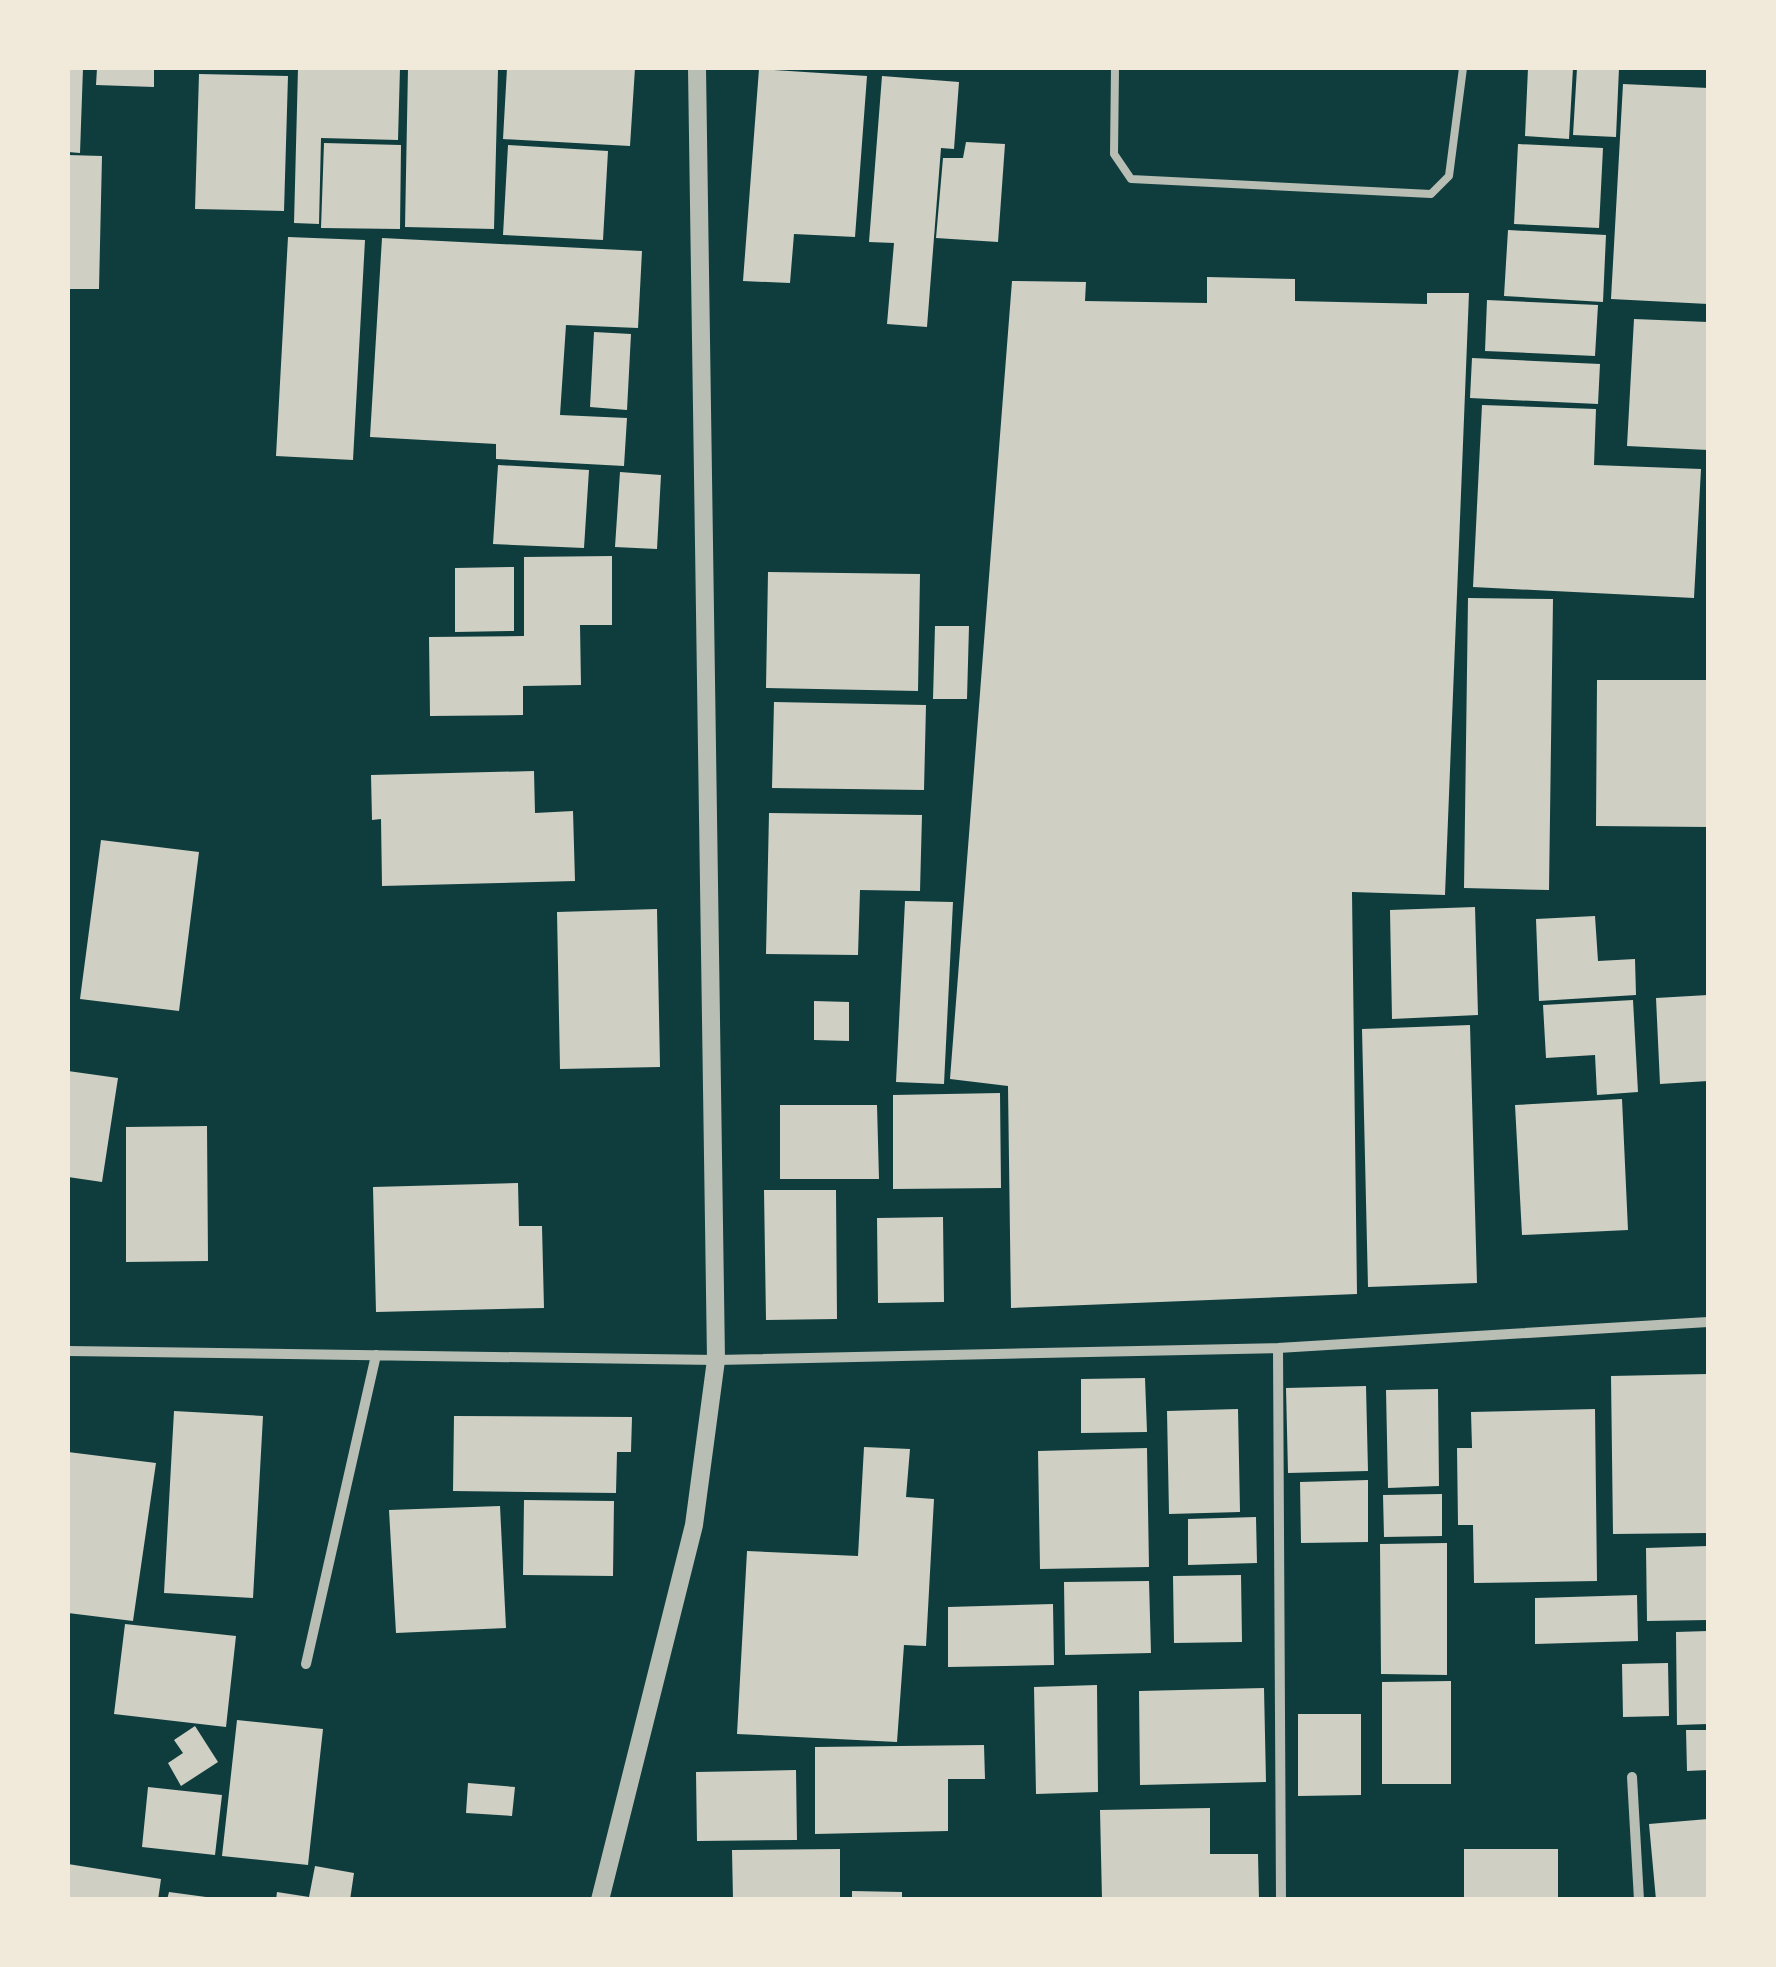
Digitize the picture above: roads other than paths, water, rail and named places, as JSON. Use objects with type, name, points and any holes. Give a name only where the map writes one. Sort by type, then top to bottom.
[{"type":"street","points":[[600,1900],[694,1524],[716,1360],[696,68]]},
{"type":"street","points":[[68,1350],[716,1360],[1278,1348],[1708,1322]]},
{"type":"street","points":[[1278,1348],[1281,1900]]},
{"type":"street","points":[[306,1664],[376,1355]]},
{"type":"street","points":[[1632,1777],[1639,1900]]},
{"type":"lane","points":[[1115,68],[1114,154],[1132,179],[1431,194],[1449,176],[1463,68]]}]
